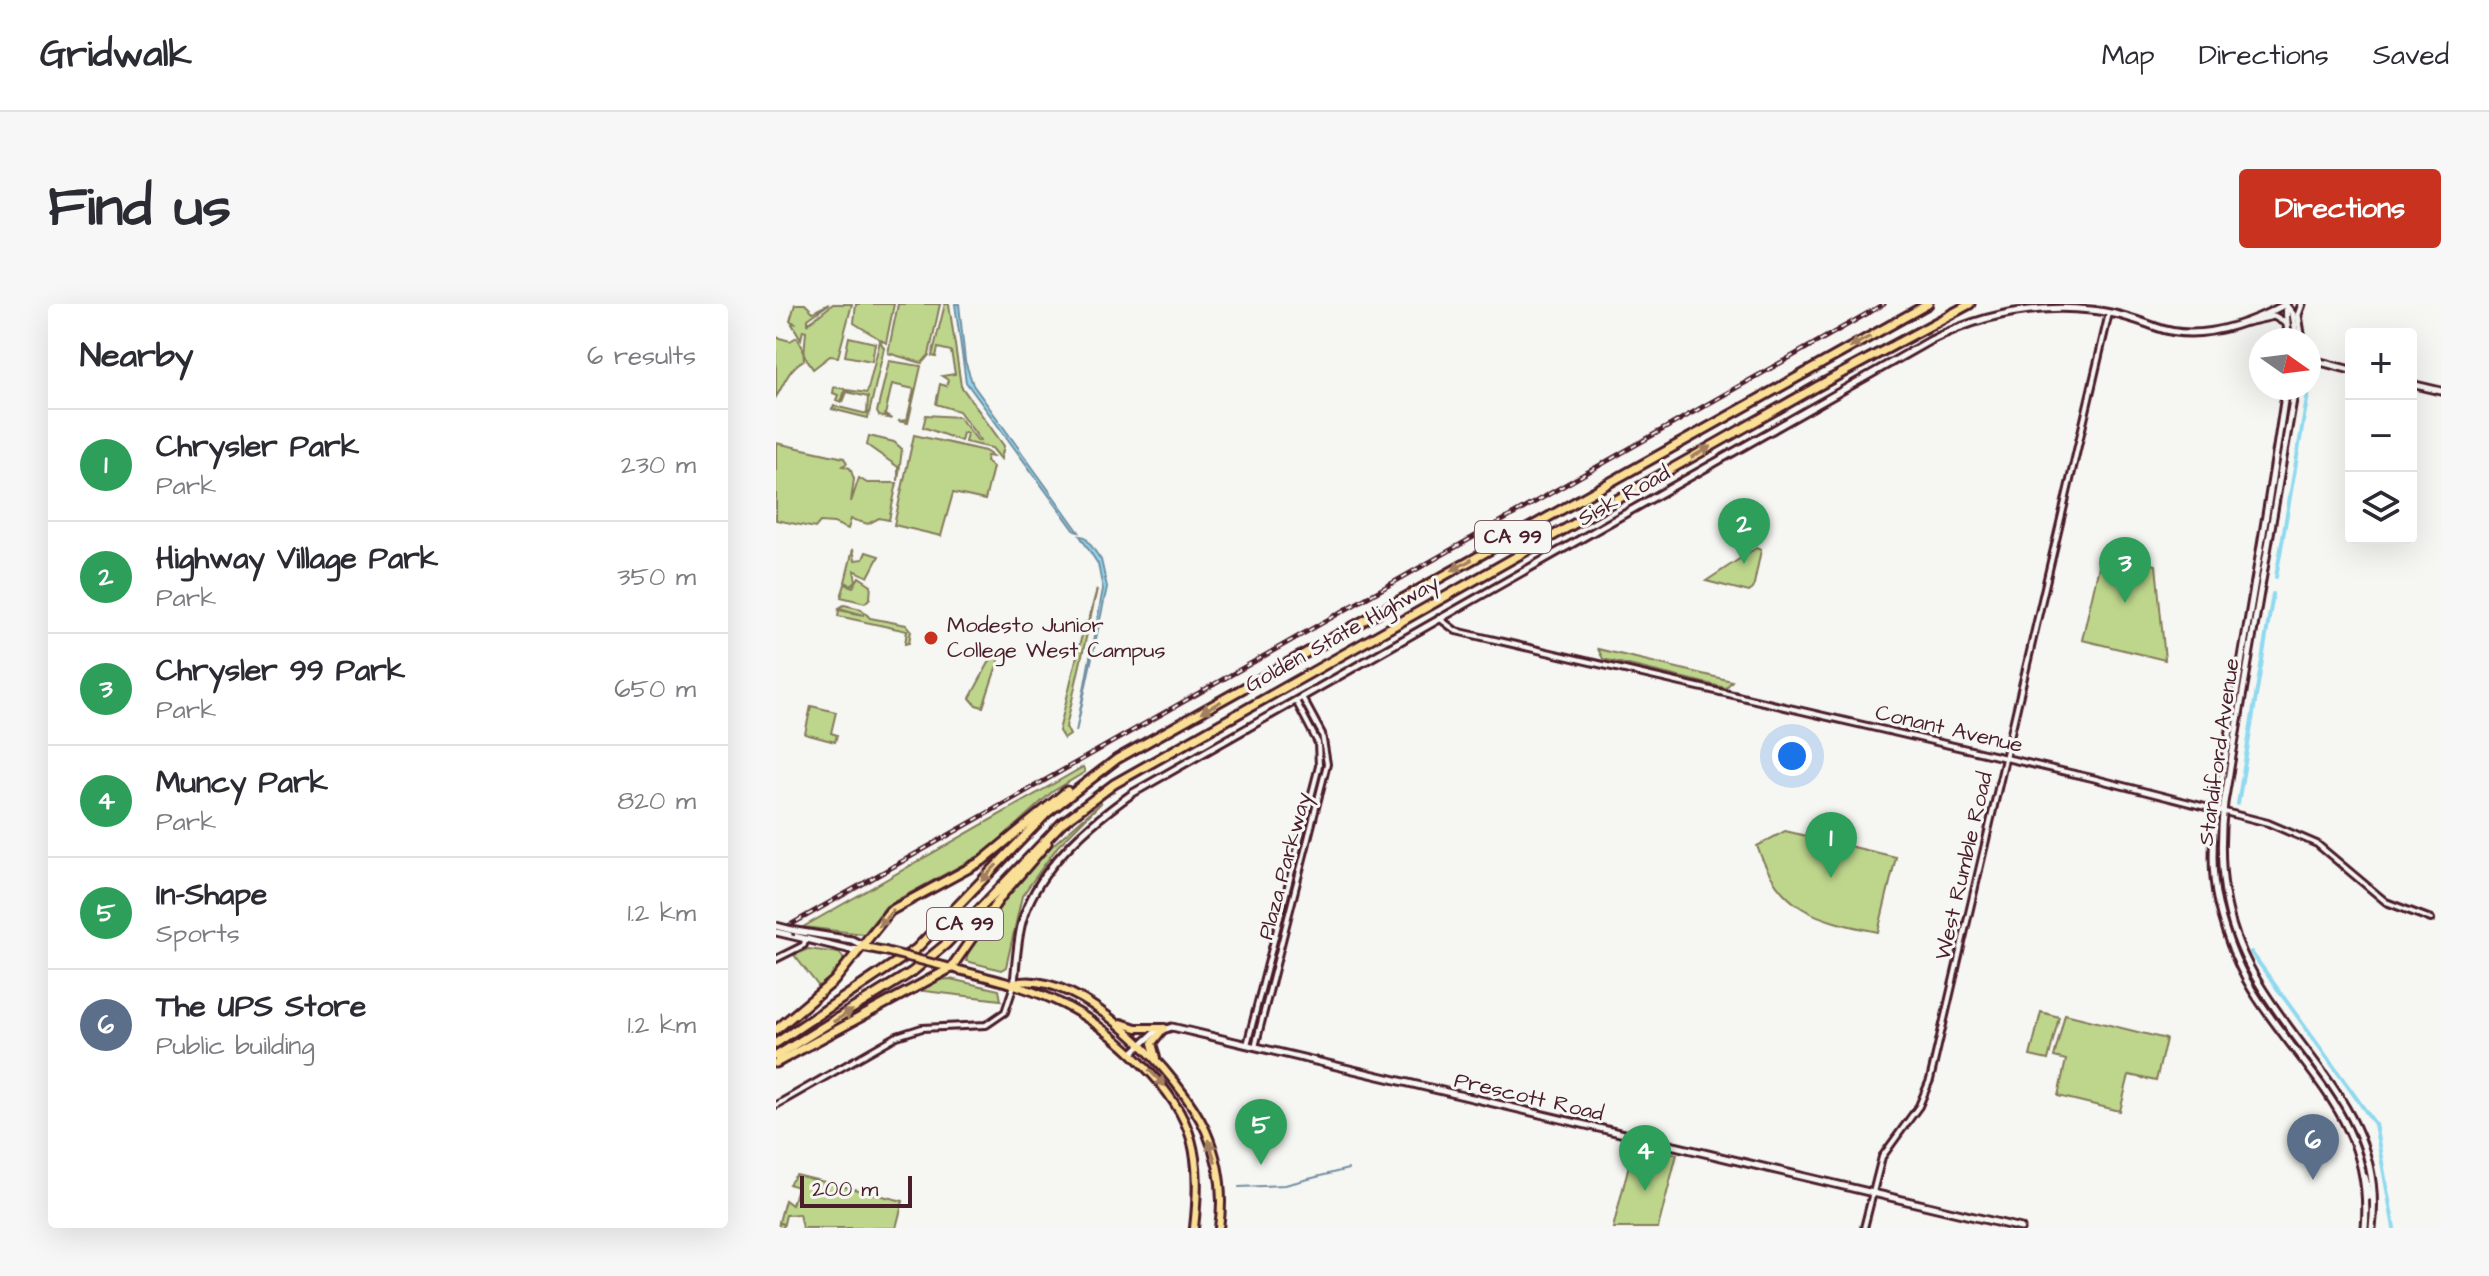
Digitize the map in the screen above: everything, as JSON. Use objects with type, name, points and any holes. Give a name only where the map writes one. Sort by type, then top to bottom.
[{"type":"highway","name":"Golden State Highway","points":[[776,1043],[916,949],[1024,835],[1086,781],[1117,759],[1928,304]]},
{"type":"highway","name":"Golden State Highway","points":[[776,1056],[912,972],[946,944],[1062,823],[1136,770],[1972,304]]},
{"type":"highway","points":[[776,1063],[951,968],[1002,895],[1038,853],[1057,833],[1136,770]]},
{"type":"highway","points":[[776,1030],[824,991],[897,906],[982,861],[1045,806],[1086,781]]},
{"type":"main road","name":"Sisk Road","points":[[1014,983],[1019,935],[1029,903],[1043,879],[1080,836],[1105,813],[1152,780],[1942,334],[1974,322],[2021,311],[2061,308],[2109,313],[2146,321],[2157,327],[2217,329],[2246,322],[2286,304],[2299,304]]},
{"type":"main road","points":[[2286,304],[2287,328]]},
{"type":"main road","points":[[2286,304],[2297,328]]},
{"type":"main road","points":[[2299,304],[2299,328]]},
{"type":"main road","points":[[2246,322],[2274,316],[2286,323]]},
{"type":"main road","points":[[2321,362],[2345,368]]},
{"type":"main road","points":[[2417,385],[2441,391]]},
{"type":"main road","name":"Standiford Avenue","points":[[2284,400],[2220,810],[2221,870],[2237,938],[2260,985],[2343,1102],[2365,1144],[2372,1176],[2372,1228]]},
{"type":"main road","name":"Standiford Avenue","points":[[2293,400],[2213,840],[2215,890],[2229,940],[2259,1001],[2348,1124],[2364,1178],[2365,1228]]},
{"type":"main road","points":[[776,929],[852,950],[864,947]]},
{"type":"main road","points":[[776,929],[852,940],[864,947],[1014,983],[1089,1016],[1132,1053],[1173,1097],[1190,1131],[1198,1178],[1194,1228]]},
{"type":"main road","points":[[1014,983],[1025,980],[1054,987],[1132,1027],[1164,1028]]},
{"type":"main road","points":[[1110,1017],[1184,1094]]},
{"type":"main road","points":[[1132,1053],[1164,1028]]},
{"type":"main road","points":[[1164,1028],[1153,1040],[1152,1053],[1203,1124],[1215,1156],[1221,1193],[1219,1228]]},
{"type":"main road","name":"Prescott Road","points":[[1164,1028],[2021,1228]]},
{"type":"main road","points":[[2319,1080],[2324,1080],[2343,1102]]},
{"type":"main road","points":[[2364,1178],[2367,1179],[2373,1212]]},
{"type":"street","name":"West Rumble Road","points":[[1864,1228],[1885,1150],[1919,1106],[1930,1080],[2109,313]]},
{"type":"street","name":"Conant Avenue","points":[[1439,618],[1456,631],[2220,810],[2307,838],[2331,854],[2375,895],[2396,907],[2431,919]]},
{"type":"street","name":"Plaza Parkway","points":[[1247,1045],[1319,766],[1318,743],[1299,699]]},
{"type":"street","name":"Plaza Parkway","points":[[1255,1047],[1327,764],[1322,734],[1299,699]]},
{"type":"street","points":[[776,959],[804,945],[805,939]]},
{"type":"street","points":[[776,1105],[897,1036],[922,1028],[986,1025],[1005,1012],[1014,983]]},
{"type":"green space","points":[[795,304],[805,304],[813,312],[829,304],[808,319],[808,324],[833,304],[852,304],[838,357],[830,356],[813,369],[804,355],[806,331],[803,330],[801,339],[792,324],[795,323],[790,321]]},
{"type":"green space","points":[[856,304],[894,304],[886,343],[854,323]]},
{"type":"green space","points":[[898,304],[940,304],[929,355],[922,363],[888,353]]},
{"type":"green space","points":[[945,304],[949,304],[961,386],[1004,446],[1001,459],[992,448],[965,442],[967,433],[963,433],[961,441],[923,427],[926,415],[959,417],[980,440],[959,411],[936,404],[940,384],[946,386],[948,380],[942,376],[955,374],[951,351],[938,348],[936,357],[932,356]]},
{"type":"green space","points":[[776,337],[790,341],[797,337],[803,348],[804,360],[790,372],[776,397]]},
{"type":"green space","points":[[849,337],[875,343],[872,361],[845,356]]},
{"type":"green space","points":[[880,341],[884,348],[868,418],[832,409],[834,406],[867,414],[868,397],[847,392],[843,402],[847,390],[867,393]]},
{"type":"green space","points":[[889,361],[921,366],[908,423],[898,421],[907,420],[914,389],[892,384],[885,415],[892,419],[879,416],[877,412]]},
{"type":"green space","points":[[834,387],[845,389],[841,402],[836,400],[838,395],[833,393]]},
{"type":"green space","points":[[914,435],[985,451],[994,457],[987,456],[986,461],[993,467],[985,500],[953,493],[941,536],[894,525]]},
{"type":"green space","points":[[869,436],[894,442],[902,449],[898,481],[898,467],[867,445]]},
{"type":"green space","points":[[776,443],[844,458],[847,463],[843,466],[850,468],[854,479],[851,502],[859,478],[867,483],[897,483],[889,520],[879,518],[868,524],[851,519],[848,529],[834,523],[820,522],[815,528],[776,520]]},
{"type":"green space","points":[[1756,548],[1761,550],[1753,589],[1749,592],[1706,581]]},
{"type":"green space","points":[[853,549],[855,560],[863,559],[866,552],[879,556],[868,577],[854,570],[856,581],[851,585],[845,582]]},
{"type":"green space","points":[[2102,553],[2156,565],[2165,660],[2082,640]]},
{"type":"green space","points":[[859,577],[871,585],[870,598],[865,603],[841,597],[845,584],[853,587]]},
{"type":"green space","points":[[1097,589],[1066,727],[1070,735],[1064,739],[1059,731],[1085,622],[1088,622]]},
{"type":"green space","points":[[844,605],[861,609],[870,618],[906,625],[911,631],[909,643],[905,644],[907,631],[838,616],[839,610],[864,615],[839,608]]},
{"type":"green space","points":[[1598,649],[1732,681],[1726,688],[1603,659]]},
{"type":"green space","points":[[993,655],[1000,656],[983,707],[970,698]]},
{"type":"green space","points":[[811,706],[836,712],[831,733],[837,735],[835,742],[805,734]]},
{"type":"green space","points":[[1083,767],[1085,772],[1052,792],[986,852],[886,906],[864,934],[803,927]]},
{"type":"green space","points":[[1102,802],[1058,846],[1022,896],[1006,967],[1001,970],[966,961],[969,947],[1038,858]]},
{"type":"green space","points":[[1785,831],[1896,857],[1878,932],[1818,916],[1802,908],[1777,885],[1757,846]]},
{"type":"green space","points":[[808,949],[839,953],[843,957],[843,966],[820,988],[794,955]]},
{"type":"green space","points":[[950,979],[999,990],[1001,1000],[915,990],[936,980]]},
{"type":"green space","points":[[2041,1012],[2059,1017],[2048,1060],[2030,1056]]},
{"type":"green space","points":[[2065,1014],[2166,1039],[2156,1081],[2129,1075],[2120,1111],[2058,1096],[2066,1060],[2054,1057]]},
{"type":"green space","points":[[1634,1145],[1677,1154],[1658,1228],[1613,1228]]},
{"type":"green space","points":[[796,1175],[903,1201],[896,1228],[802,1228],[799,1214],[786,1215],[783,1228],[778,1228],[779,1223],[783,1224],[779,1222],[785,1200],[792,1205],[797,1187],[789,1184]]},
{"type":"water","points":[[955,304],[959,304],[965,361],[973,385],[1079,532],[1075,531],[966,382]]},
{"type":"water","points":[[1080,536],[1085,537],[1101,560],[1107,587],[1076,732],[1103,589],[1098,564]]},
{"type":"waterway","points":[[2276,577],[2307,400]]},
{"type":"waterway","points":[[2238,804],[2273,594]]},
{"type":"waterway","points":[[2251,952],[2375,1124],[2394,1228]]},
{"type":"waterway","points":[[1239,1187],[1285,1185],[1348,1169]]},
{"type":"railway","points":[[776,933],[1884,304]]},
{"type":"place","name":"Highway Village Park","points":[[1744,564]]},
{"type":"place","name":"Chrysler 99 Park","points":[[2125,603]]},
{"type":"place","name":"Modesto Junior College West Campus","points":[[931,638]]},
{"type":"place","name":"Chrysler Park","points":[[1831,878]]},
{"type":"place","name":"In-Shape","points":[[1261,1165]]},
{"type":"place","name":"The UPS Store","points":[[2313,1180]]},
{"type":"place","name":"Muncy Park","points":[[1645,1191]]}]
